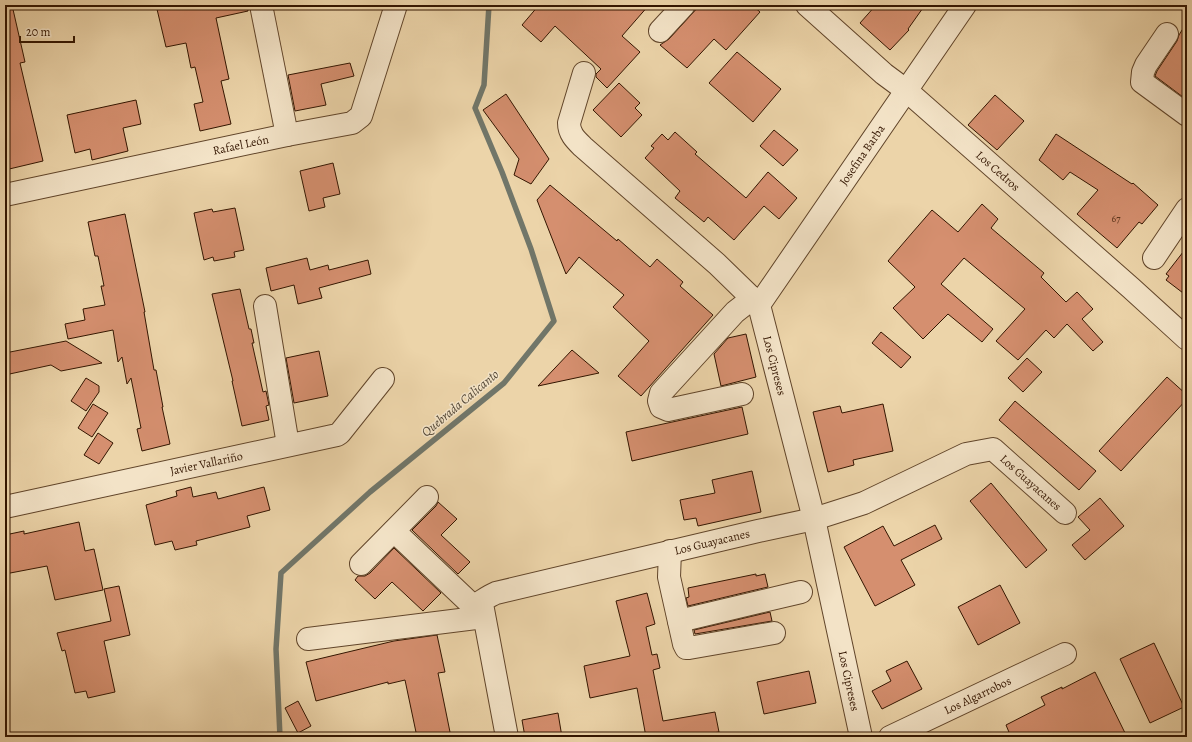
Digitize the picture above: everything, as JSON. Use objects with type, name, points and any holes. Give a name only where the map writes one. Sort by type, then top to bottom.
[{"type":"street","points":[[262,5],[286,135]]},
{"type":"street","name":"Rafael León","points":[[5,195],[352,122],[362,116],[396,5]]},
{"type":"street","points":[[660,31],[684,5]]},
{"type":"street","name":"Los Cedros","points":[[807,5],[884,74],[907,91],[1187,339]]},
{"type":"street","name":"Josefina Barba","points":[[742,394],[668,410],[661,407],[659,401],[661,393],[735,312],[756,302],[907,91],[965,5]]},
{"type":"street","points":[[1167,34],[1146,65],[1143,72],[1142,82],[1187,114]]},
{"type":"street","points":[[584,73],[569,123],[569,130],[573,136],[583,147],[717,264],[756,302]]},
{"type":"street","points":[[1154,258],[1187,209]]},
{"type":"street","name":"Los Cipreses","points":[[756,302],[814,519],[861,737]]},
{"type":"street","points":[[265,306],[288,445]]},
{"type":"street","name":"Javier Vallariño","points":[[5,507],[337,435],[383,379]]},
{"type":"street","name":"Los Guayacanes","points":[[478,612],[496,593],[670,551],[814,519],[864,503],[966,454],[993,449],[1065,513]]},
{"type":"street","points":[[361,564],[427,497]]},
{"type":"street","points":[[394,531],[478,612],[507,737]]},
{"type":"street","points":[[670,551],[669,577],[678,621],[686,648],[774,633]]},
{"type":"street","points":[[678,621],[801,592]]},
{"type":"street","points":[[308,638],[478,612]]},
{"type":"street","name":"Los Algarrobos","points":[[890,737],[1066,654]]},
{"type":"building","points":[[5,5],[12,5],[25,62],[20,63],[43,161],[5,170]]},
{"type":"building","points":[[156,5],[247,5],[248,11],[216,18],[229,79],[221,81],[231,124],[200,131],[194,104],[203,102],[195,67],[191,68],[186,43],[166,47]]},
{"type":"building","points":[[539,5],[649,5],[622,36],[640,52],[607,88],[596,77],[596,74],[601,69],[555,26],[541,42],[522,25]]},
{"type":"building","points":[[700,5],[752,5],[760,12],[726,50],[714,39],[687,68],[660,45],[669,39]]},
{"type":"building","points":[[876,5],[925,5],[908,29],[909,30],[890,50],[860,23]]},
{"type":"building","points":[[1187,22],[1187,100],[1155,76]]},
{"type":"building","points":[[737,52],[781,89],[753,122],[709,83]]},
{"type":"building","points":[[350,63],[354,76],[321,84],[326,105],[295,111],[288,75]]},
{"type":"building","points":[[619,83],[640,103],[635,108],[642,115],[621,137],[593,110]]},
{"type":"building","points":[[506,94],[549,159],[531,184],[514,175],[519,159],[483,110]]},
{"type":"building","points":[[995,95],[1024,121],[997,150],[968,125]]},
{"type":"building","points":[[136,100],[141,124],[123,128],[128,151],[92,160],[90,149],[75,153],[67,115]]},
{"type":"building","points":[[774,130],[798,150],[783,166],[760,146]]},
{"type":"building","points":[[675,132],[697,152],[695,154],[746,198],[768,172],[797,198],[779,219],[764,206],[734,240],[708,217],[704,222],[675,198],[680,191],[645,158],[654,148],[651,146],[662,134],[668,140]]},
{"type":"building","points":[[1056,134],[1132,184],[1133,183],[1158,205],[1142,224],[1139,222],[1117,248],[1077,214],[1098,190],[1070,172],[1063,180],[1039,160]]},
{"type":"building","points":[[333,163],[340,194],[323,198],[325,207],[309,211],[300,171]]},
{"type":"building","points":[[550,185],[617,241],[618,239],[650,267],[657,259],[683,282],[680,286],[713,315],[641,396],[618,376],[649,341],[613,307],[624,295],[579,257],[566,274],[537,200]]},
{"type":"building","points":[[982,204],[998,219],[991,228],[1044,273],[1041,277],[1066,302],[1077,292],[1093,309],[1082,319],[1103,342],[1093,351],[1067,324],[1054,338],[1046,330],[1018,360],[996,341],[1025,309],[964,258],[941,284],[993,329],[982,342],[948,314],[923,339],[893,308],[915,287],[888,261],[932,210],[958,232]]},
{"type":"building","points":[[235,208],[244,250],[234,252],[235,257],[214,261],[213,257],[204,260],[194,213],[212,209],[213,212]]},
{"type":"building","points":[[125,214],[145,312],[154,370],[156,370],[170,444],[142,451],[137,429],[141,428],[131,378],[127,384],[122,357],[118,362],[113,330],[68,339],[65,324],[85,320],[83,309],[105,305],[101,286],[104,286],[98,256],[95,256],[88,222]]},
{"type":"building","points":[[1187,247],[1187,296],[1166,280],[1169,276],[1166,274]]},
{"type":"building","points":[[307,258],[310,270],[328,265],[329,270],[368,260],[371,274],[319,288],[322,298],[298,304],[294,285],[271,291],[266,268]]},
{"type":"building","points":[[240,289],[249,329],[251,329],[254,343],[252,343],[263,392],[266,391],[269,405],[266,406],[269,420],[242,426],[212,294]]},
{"type":"building","points":[[881,332],[911,357],[901,368],[872,343]]},
{"type":"building","points":[[746,334],[756,377],[721,386],[714,354],[728,338]]},
{"type":"building","points":[[66,341],[102,363],[61,371],[51,365],[5,375],[5,353]]},
{"type":"building","points":[[572,350],[599,373],[538,386]]},
{"type":"building","points":[[319,351],[328,396],[294,403],[286,358]]},
{"type":"building","points":[[1027,358],[1042,372],[1023,392],[1008,378]]},
{"type":"building","points":[[1167,377],[1187,395],[1187,399],[1121,471],[1099,451]]},
{"type":"building","points":[[86,378],[99,386],[99,392],[86,411],[71,401]]},
{"type":"building","points":[[1015,401],[1096,471],[1079,490],[999,420]]},
{"type":"building","points":[[93,404],[108,413],[92,437],[78,428]]},
{"type":"building","points":[[883,404],[893,451],[853,460],[854,465],[828,472],[813,412],[840,406],[842,413]]},
{"type":"building","points":[[742,407],[748,434],[632,461],[626,432]]},
{"type":"building","points":[[98,433],[113,443],[99,464],[84,455]]},
{"type":"building","points":[[752,471],[761,512],[698,526],[696,518],[684,520],[680,500],[715,493],[712,480]]},
{"type":"building","points":[[991,483],[1047,550],[1026,568],[970,501]]},
{"type":"building","points":[[191,487],[193,497],[216,492],[218,499],[264,487],[270,510],[247,516],[250,527],[196,541],[197,545],[175,550],[172,541],[155,545],[146,505],[177,496],[176,491]]},
{"type":"building","points":[[1100,498],[1124,526],[1085,560],[1072,545],[1090,530],[1078,517]]},
{"type":"building","points":[[438,502],[457,519],[441,535],[470,562],[458,574],[412,530],[436,506]]},
{"type":"building","points":[[79,522],[85,551],[94,549],[103,590],[55,600],[47,566],[5,574],[5,535],[24,531],[24,534]]},
{"type":"building","points":[[935,525],[942,539],[901,560],[915,585],[875,606],[844,547],[883,526],[894,546]]},
{"type":"building","points":[[394,548],[441,593],[423,611],[392,582],[375,599],[355,580],[358,576],[365,576],[370,573]]},
{"type":"building","points":[[756,574],[756,576],[765,574],[768,587],[688,606],[686,598],[689,597],[688,588]]},
{"type":"building","points":[[1000,585],[1020,623],[978,645],[958,607]]},
{"type":"building","points":[[119,586],[130,635],[104,641],[115,692],[88,698],[86,691],[75,693],[65,650],[62,651],[57,633],[111,621],[104,589]]},
{"type":"building","points":[[647,593],[655,624],[646,627],[652,655],[657,654],[660,668],[653,670],[663,721],[715,712],[719,732],[688,737],[646,737],[637,688],[590,698],[584,666],[630,656],[616,601]]},
{"type":"building","points":[[770,612],[772,621],[695,634],[694,630]]},
{"type":"building","points":[[437,635],[445,672],[438,673],[451,737],[417,737],[405,680],[388,684],[388,682],[316,701],[306,662],[394,641]]},
{"type":"building","points":[[1154,643],[1184,707],[1150,723],[1120,659]]},
{"type":"building","points":[[907,661],[922,689],[882,709],[872,691],[891,681],[886,671]]},
{"type":"building","points":[[809,671],[816,703],[764,714],[757,682]]},
{"type":"building","points":[[1095,672],[1127,737],[1011,737],[1006,725],[1045,705],[1041,697],[1062,687],[1062,689]]},
{"type":"building","points":[[298,701],[311,726],[298,733],[285,708]]},
{"type":"building","points":[[558,713],[562,737],[525,737],[522,720]]},
{"type":"waterway","name":"Quebrada Calicanto","points":[[280,737],[276,649],[281,573],[370,492],[504,383],[554,321],[531,249],[502,172],[475,108],[484,85],[489,5]]}]
